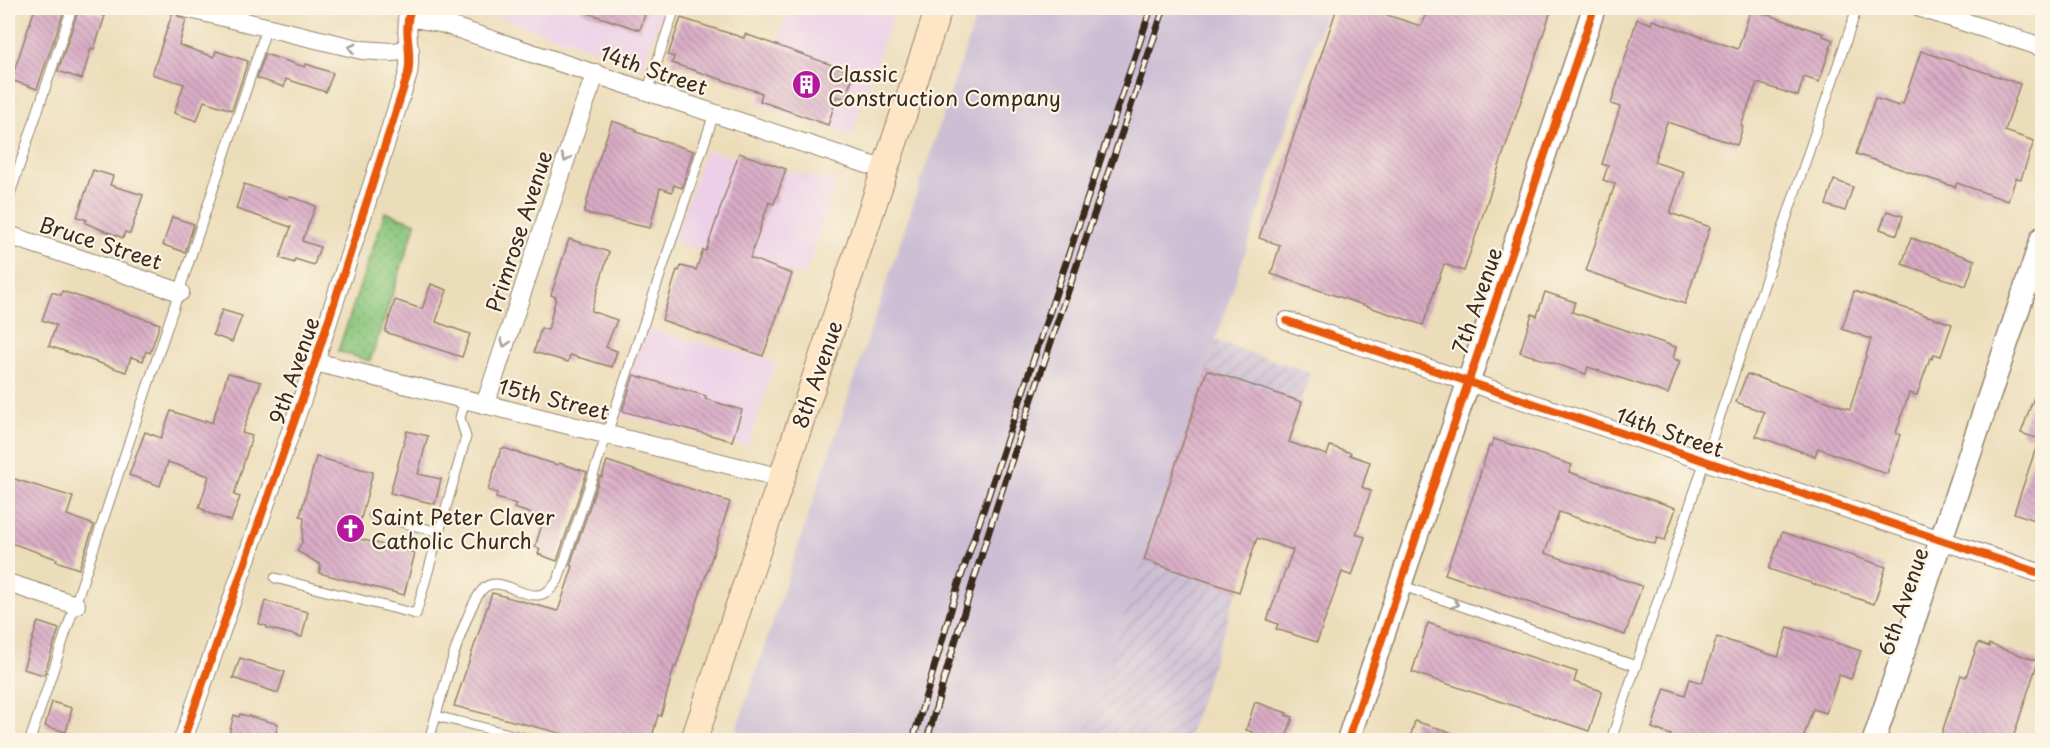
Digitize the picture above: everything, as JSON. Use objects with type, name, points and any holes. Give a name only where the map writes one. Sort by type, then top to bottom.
[{"type":"main road","name":"8th Avenue","points":[[694,741],[939,8]]},
{"type":"street","points":[[186,8],[362,50],[384,52],[410,50]]},
{"type":"street","name":"7th Avenue","points":[[1347,741],[1594,8]]},
{"type":"street","points":[[1921,8],[2043,47]]},
{"type":"street","name":"14th Street","points":[[409,13],[420,19],[442,23],[596,73],[885,170]]},
{"type":"street","name":"9th Avenue","points":[[183,741],[315,362],[408,74],[410,50],[406,32],[409,13]]},
{"type":"street","name":"Primrose Avenue","points":[[485,405],[596,73]]},
{"type":"street","name":"Bruce Street","points":[[8,234],[180,292]]},
{"type":"street","name":"6th Avenue","points":[[1874,741],[2043,238]]},
{"type":"street","name":"14th Street","points":[[1287,321],[2043,574]]},
{"type":"street","name":"15th Street","points":[[315,362],[782,478]]},
{"type":"street","points":[[8,583],[76,605]]},
{"type":"lane","points":[[8,200],[72,8]]},
{"type":"lane","points":[[647,92],[675,8]]},
{"type":"lane","points":[[1611,741],[1857,8]]},
{"type":"lane","points":[[30,741],[267,27]]},
{"type":"lane","points":[[429,741],[464,624],[480,592],[494,584],[533,595],[542,595],[552,590],[558,580],[714,114]]},
{"type":"lane","points":[[275,578],[416,614],[466,437],[460,418],[465,400]]},
{"type":"lane","points":[[373,515],[439,532]]},
{"type":"lane","points":[[1400,585],[1636,666]]},
{"type":"lane","points":[[436,717],[534,741]]},
{"type":"shaded area","points":[[471,8],[663,8],[643,66]]},
{"type":"shaded area","points":[[789,8],[895,8],[852,135],[757,103]]},
{"type":"shaded area","points":[[979,8],[1327,8],[1082,740],[733,740]]},
{"type":"shaded area","points":[[705,150],[836,182],[805,276],[674,243]]},
{"type":"shaded area","points":[[645,329],[776,361],[748,446],[617,414]]},
{"type":"shaded area","points":[[1216,341],[1310,373],[1187,740],[1082,739]]},
{"type":"green space","points":[[385,212],[416,223],[370,361],[338,351]]},
{"type":"building","points":[[35,8],[65,8],[37,89],[11,80]]},
{"type":"building","points":[[79,8],[105,16],[94,49],[91,48],[82,79],[58,71]]},
{"type":"building","points":[[174,8],[178,16],[186,20],[179,45],[214,57],[216,51],[248,61],[232,110],[204,101],[197,121],[174,113],[184,84],[152,74]]},
{"type":"building","points":[[581,8],[647,8],[640,30],[581,11]]},
{"type":"building","points":[[1337,8],[1365,8],[1421,26],[1428,8],[1552,8],[1464,271],[1444,264],[1423,325],[1271,274],[1280,245],[1259,238]]},
{"type":"building","points":[[1751,9],[1824,34],[1823,36],[1833,40],[1819,82],[1804,77],[1798,96],[1757,83],[1741,126],[1743,127],[1737,145],[1667,122],[1654,162],[1684,172],[1670,213],[1710,227],[1685,304],[1586,271],[1615,184],[1603,180],[1608,166],[1602,164],[1620,107],[1611,104],[1637,19],[1651,24],[1652,20],[1738,49]]},
{"type":"building","points":[[681,18],[744,38],[745,34],[854,73],[845,99],[837,96],[828,125],[760,101],[762,93],[672,63],[674,57],[668,55]]},
{"type":"building","points":[[1921,51],[2020,84],[2005,131],[2034,141],[2021,179],[2016,178],[2008,201],[1957,183],[1955,187],[1856,154],[1875,98],[1899,106],[1900,103],[1903,104]]},
{"type":"building","points":[[265,54],[333,73],[326,92],[286,79],[284,87],[257,78]]},
{"type":"building","points":[[612,121],[636,129],[636,132],[693,151],[682,188],[674,185],[672,192],[660,188],[650,228],[584,213],[595,170]]},
{"type":"building","points":[[739,153],[786,169],[774,204],[769,202],[750,258],[792,274],[763,356],[662,320],[677,270],[679,271],[681,266],[696,270],[703,250],[706,251]]},
{"type":"building","points":[[93,170],[113,176],[110,185],[143,195],[130,234],[125,232],[123,238],[85,223],[87,220],[77,217]]},
{"type":"building","points":[[1834,180],[1853,187],[1845,211],[1826,205]]},
{"type":"building","points":[[244,184],[316,206],[302,241],[320,247],[314,265],[295,259],[294,263],[280,258],[291,227],[236,209]]},
{"type":"building","points":[[1887,211],[1903,216],[1897,235],[1880,229]]},
{"type":"building","points":[[172,217],[194,224],[185,252],[163,245]]},
{"type":"building","points":[[1911,238],[1975,260],[1966,286],[1902,264]]},
{"type":"building","points":[[569,239],[609,252],[591,311],[617,320],[606,347],[617,351],[612,367],[570,355],[568,362],[534,352],[541,328],[548,330],[556,297],[551,295]]},
{"type":"building","points":[[431,284],[447,290],[436,322],[470,334],[462,357],[385,332],[395,300],[422,309]]},
{"type":"building","points":[[62,291],[160,324],[150,353],[146,351],[143,361],[131,357],[126,372],[49,346],[56,325],[42,320],[52,292],[61,295]]},
{"type":"building","points":[[1854,291],[1952,324],[1941,356],[1934,354],[1932,359],[1930,358],[1917,395],[1909,393],[1896,433],[1900,435],[1887,474],[1818,448],[1815,456],[1756,436],[1764,412],[1736,402],[1747,374],[1850,409],[1871,339],[1842,329]]},
{"type":"building","points":[[1545,292],[1575,302],[1572,312],[1676,347],[1673,359],[1680,361],[1668,394],[1588,367],[1586,374],[1520,352],[1532,314],[1537,316]]},
{"type":"building","points":[[222,310],[242,316],[232,342],[213,335]]},
{"type":"building","points":[[1207,370],[1302,402],[1289,442],[1327,455],[1330,446],[1370,462],[1362,487],[1371,491],[1356,534],[1365,537],[1352,576],[1342,572],[1317,642],[1276,629],[1278,624],[1267,620],[1293,550],[1257,538],[1239,592],[1144,560]]},
{"type":"building","points":[[228,373],[261,382],[242,433],[252,436],[234,495],[240,497],[231,521],[199,508],[209,476],[168,462],[160,486],[129,475],[145,432],[161,438],[171,411],[212,423]]},
{"type":"building","points":[[634,375],[706,396],[705,399],[742,410],[732,441],[622,411]]},
{"type":"building","points":[[2040,380],[2043,380],[2043,523],[2014,513],[2039,439],[2021,433]]},
{"type":"building","points":[[407,431],[428,436],[418,474],[441,479],[435,504],[390,493]]},
{"type":"building","points":[[1494,439],[1572,465],[1569,472],[1676,508],[1665,540],[1657,538],[1655,544],[1559,512],[1545,553],[1642,586],[1625,635],[1445,574],[1489,446],[1491,447]]},
{"type":"building","points":[[503,448],[587,472],[557,561],[538,554],[540,549],[535,547],[544,518],[514,508],[516,504],[496,498],[497,493],[488,490]]},
{"type":"building","name":"Saint Peter Claver Catholic Church","points":[[316,457],[373,472],[356,538],[415,553],[404,595],[319,573],[321,565],[297,551],[302,542],[304,517],[300,516]]},
{"type":"building","points":[[607,461],[730,502],[651,741],[591,741],[454,706],[492,593],[558,611],[573,566],[570,565]]},
{"type":"building","points":[[8,477],[73,497],[67,515],[94,525],[79,569],[8,542]]},
{"type":"building","points":[[1782,532],[1886,567],[1874,604],[1769,569]]},
{"type":"building","points":[[265,601],[308,612],[302,637],[259,624]]},
{"type":"building","points":[[38,622],[59,629],[44,675],[23,669]]},
{"type":"building","points":[[1428,623],[1577,672],[1574,682],[1602,691],[1589,731],[1412,672]]},
{"type":"building","points":[[1788,627],[1861,651],[1851,679],[1839,675],[1826,713],[1813,709],[1802,741],[1669,741],[1671,735],[1652,728],[1665,688],[1685,695],[1690,679],[1702,683],[1717,637],[1778,657]]},
{"type":"building","points":[[1978,643],[1989,647],[1989,644],[2038,661],[2012,741],[1939,741],[1961,675],[1966,677]]},
{"type":"building","points":[[240,658],[285,672],[278,693],[233,678]]},
{"type":"building","points":[[52,702],[72,708],[66,732],[45,726]]},
{"type":"building","points":[[1255,702],[1293,717],[1285,741],[1251,741],[1253,732],[1246,730]]},
{"type":"building","points":[[240,714],[278,724],[274,741],[227,741],[234,715],[239,717]]},
{"type":"building","points":[[1415,721],[1464,737],[1464,741],[1409,741]]},
{"type":"railway","points":[[913,740],[957,589],[1151,8]]},
{"type":"railway","points":[[927,740],[981,556],[1164,8]]},
{"type":"cycle path","points":[[183,740],[315,362],[408,74],[407,25],[411,8]]},
{"type":"cycle path","points":[[1348,740],[1594,8]]},
{"type":"cycle path","points":[[1287,321],[2042,574]]},
{"type":"place","name":"Classic Construction Company","points":[[807,85]]},
{"type":"place","name":"Saint Peter Claver Catholic Church","points":[[350,528]]}]
